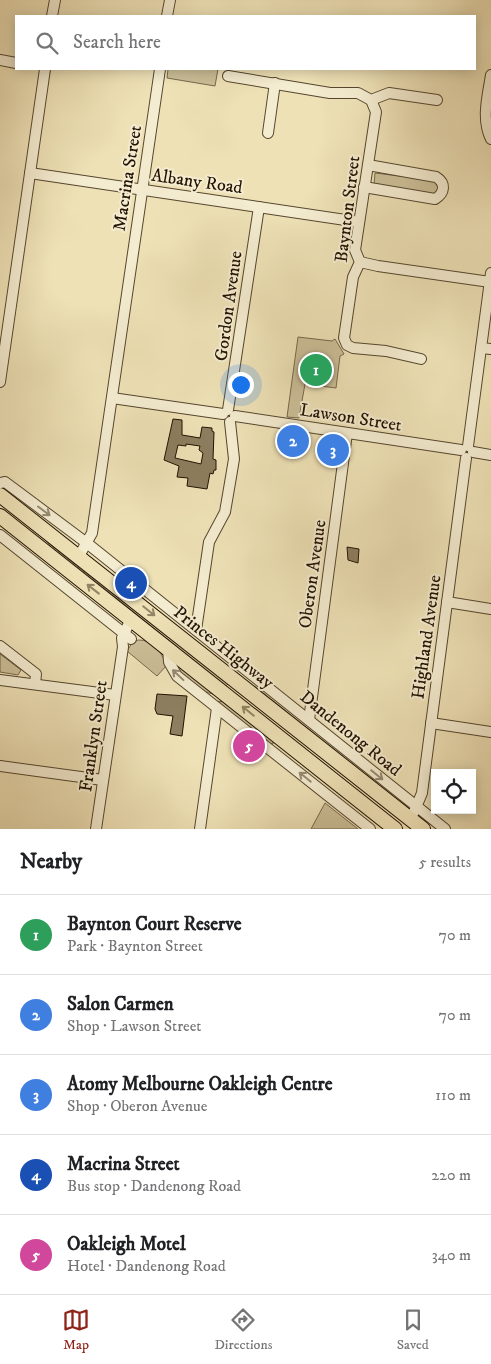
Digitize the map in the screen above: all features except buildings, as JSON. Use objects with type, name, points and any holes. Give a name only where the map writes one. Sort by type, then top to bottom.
[{"type":"highway","name":"Princes Highway","points":[[0,495],[296,728],[413,813],[423,829]]},
{"type":"highway","name":"Princes Highway","points":[[0,516],[395,829]]},
{"type":"street","points":[[52,15],[55,0]]},
{"type":"street","points":[[167,15],[170,0]]},
{"type":"street","points":[[0,60],[15,63]]},
{"type":"street","points":[[0,382],[45,70]]},
{"type":"street","name":"Macrina Street","points":[[79,556],[88,544],[92,533],[160,70]]},
{"type":"street","points":[[491,75],[486,117],[487,131],[491,139]]},
{"type":"street","points":[[228,76],[330,93],[358,93],[371,100],[389,93],[437,100]]},
{"type":"street","points":[[268,133],[275,83]]},
{"type":"street","name":"Baynton Street","points":[[371,100],[376,112],[355,250],[360,262],[353,277],[344,338],[347,345],[353,348],[386,351],[421,359]]},
{"type":"street","points":[[364,187],[436,199],[440,196],[444,186],[442,181],[436,177],[368,166]]},
{"type":"street","name":"Albany Road","points":[[30,173],[359,222]]},
{"type":"street","name":"Gordon Avenue","points":[[196,630],[209,542],[225,512],[234,459],[229,415],[259,207]]},
{"type":"street","points":[[360,262],[378,266],[490,277]]},
{"type":"street","name":"Highland Avenue","points":[[413,813],[422,793],[467,452],[486,349],[490,277]]},
{"type":"street","name":"Lawson Street","points":[[112,398],[491,455]]},
{"type":"street","name":"Oberon Avenue","points":[[309,720],[347,433]]},
{"type":"street","name":"Dandenong Road","points":[[0,483],[5,482],[88,544],[309,720],[413,813],[444,829]]},
{"type":"street","points":[[0,535],[127,636],[149,633]]},
{"type":"street","points":[[447,602],[491,609]]},
{"type":"street","name":"Franklyn Street","points":[[96,829],[123,647],[131,619]]},
{"type":"street","points":[[0,646],[36,674],[35,684]]},
{"type":"street","points":[[168,648],[167,656],[173,670],[370,829]]},
{"type":"street","points":[[0,680],[115,695]]},
{"type":"street","points":[[206,698],[232,699]]},
{"type":"street","points":[[200,829],[218,708]]},
{"type":"street","points":[[431,722],[491,732]]},
{"type":"street","name":"Dandenong Road","points":[[286,742],[296,728]]},
{"type":"street","points":[[270,749],[286,742]]},
{"type":"street","points":[[0,766],[103,780]]},
{"type":"street","points":[[332,778],[335,801]]},
{"type":"shaded area","points":[[168,70],[218,70],[215,86],[167,78]]},
{"type":"shaded area","points":[[375,173],[432,180],[441,187],[434,196],[374,185]]},
{"type":"shaded area","points":[[298,337],[332,341],[335,339],[344,354],[340,356],[336,388],[305,384],[299,418],[287,417]]},
{"type":"shaded area","points":[[36,530],[205,662],[228,684],[226,686],[48,543]]},
{"type":"shaded area","points":[[138,640],[149,642],[162,656],[166,666],[157,676],[127,651],[132,643]]},
{"type":"shaded area","points":[[0,654],[21,670],[18,675],[0,672]]},
{"type":"shaded area","points":[[173,660],[214,694],[203,690],[190,681],[179,670]]},
{"type":"shaded area","points":[[215,701],[226,702],[273,741],[273,744],[270,743]]},
{"type":"shaded area","points":[[325,803],[358,829],[311,829]]},
{"type":"place","name":"Baynton Court Reserve","points":[[316,370]]},
{"type":"place","name":"Salon Carmen","points":[[293,441]]},
{"type":"place","name":"Atomy Melbourne Oakleigh Centre","points":[[333,450]]},
{"type":"place","name":"Macrina Street","points":[[131,583]]},
{"type":"place","name":"Oakleigh Motel","points":[[249,746]]}]
